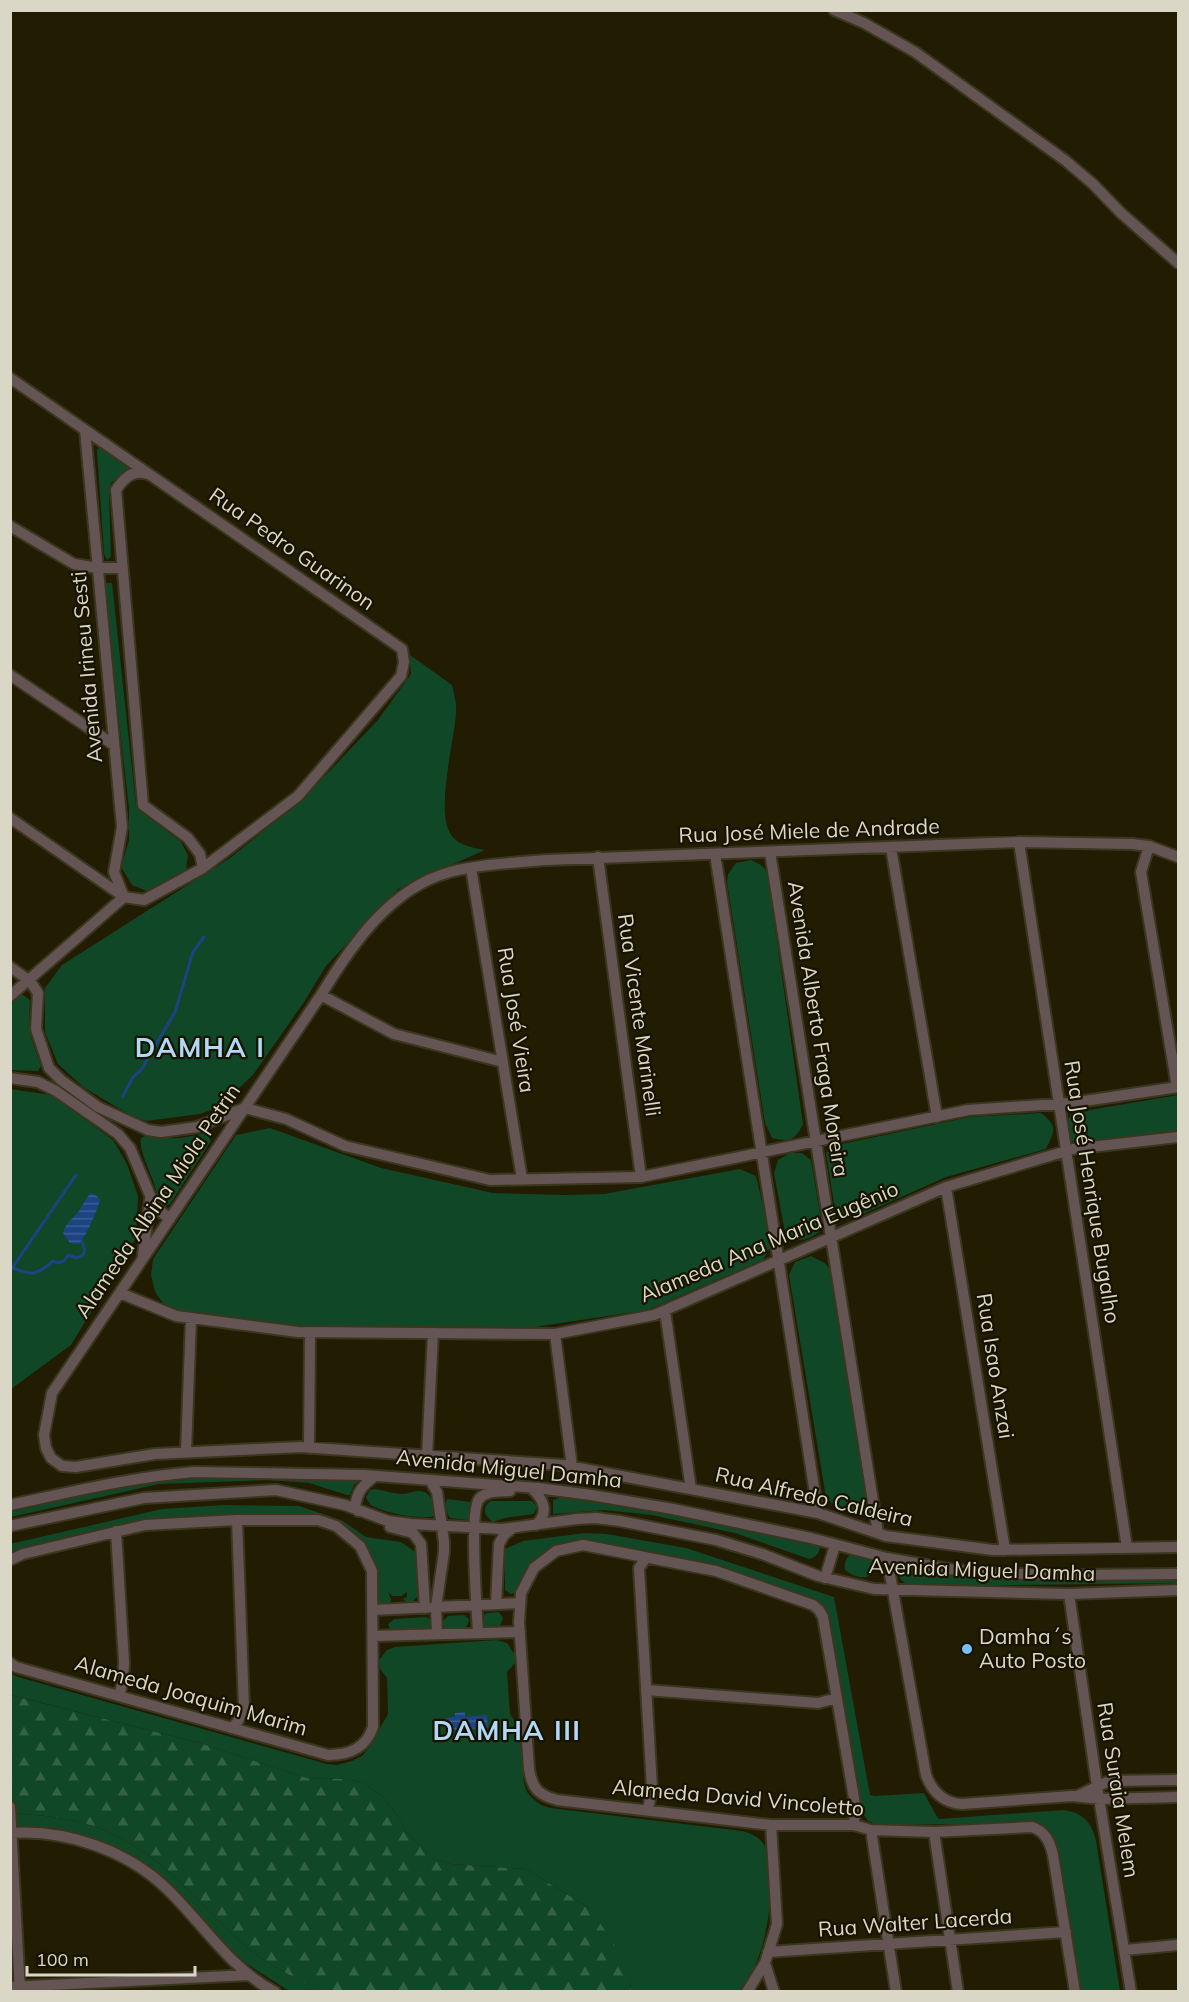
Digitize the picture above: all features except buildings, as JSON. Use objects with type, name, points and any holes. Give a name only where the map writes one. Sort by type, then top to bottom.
[{"type":"street","points":[[834,10],[864,23],[915,52],[1066,161],[1093,184],[1121,213],[1179,262]]},
{"type":"street","name":"Rua Pedro Guarinon","points":[[10,378],[402,649],[404,662],[401,676],[298,796],[203,868]]},
{"type":"street","name":"Avenida Irineu Sesti","points":[[85,430],[122,827],[114,872],[124,897]]},
{"type":"street","name":"Avenida Irineu Sesti","points":[[149,474],[141,471],[131,474],[122,480],[116,490],[143,804],[188,838],[200,854],[203,868]]},
{"type":"street","points":[[10,526],[74,564],[122,568]]},
{"type":"street","points":[[10,675],[114,745]]},
{"type":"street","points":[[10,818],[124,897],[144,900],[203,868]]},
{"type":"street","name":"Rua José Miele de Andrade","points":[[471,868],[598,857],[1019,842],[1132,844],[1149,846],[1179,857]]},
{"type":"street","name":"Rua José Henrique Bugalho","points":[[1019,842],[1127,1548]]},
{"type":"street","points":[[10,967],[30,981],[38,993],[36,1029],[49,1068],[61,1080],[98,1107],[148,1130],[161,1132],[197,1126],[245,1108],[286,1119],[345,1146],[490,1180],[640,1177],[968,1110],[1059,1104],[1178,1087],[1141,872],[1149,846]]},
{"type":"street","points":[[891,848],[937,1117]]},
{"type":"street","name":"Avenida Alberto Fraga Moreira","points":[[770,852],[878,1533]]},
{"type":"street","points":[[715,854],[818,1513]]},
{"type":"street","name":"Rua Vicente Marinelli","points":[[598,857],[640,1177]]},
{"type":"street","name":"Alameda Albina Miola Petrin","points":[[51,1458],[46,1448],[44,1435],[52,1394],[345,957],[376,920],[422,882],[449,872],[471,868]]},
{"type":"street","name":"Rua José Vieira","points":[[471,868],[522,1179]]},
{"type":"street","points":[[10,996],[124,897]]},
{"type":"street","points":[[321,995],[394,1034],[503,1062]]},
{"type":"street","points":[[10,1078],[38,1082],[56,1090],[118,1134],[130,1148],[154,1207],[170,1219]]},
{"type":"street","name":"Alameda Ana Maria Eugênio","points":[[120,1293],[176,1316],[310,1332],[555,1334],[665,1311],[946,1187],[1066,1151],[1179,1137]]},
{"type":"street","name":"Rua Isao Anzai","points":[[946,1187],[1005,1550]]},
{"type":"street","points":[[142,1260],[151,1196]]},
{"type":"street","points":[[665,1311],[691,1490]]},
{"type":"street","points":[[186,1452],[191,1318]]},
{"type":"street","points":[[309,1448],[310,1332]]},
{"type":"street","points":[[427,1456],[432,1333]]},
{"type":"street","points":[[555,1334],[572,1467]]},
{"type":"street","name":"Rua Alfredo Caldeira","points":[[51,1458],[62,1466],[76,1467],[155,1454],[309,1448],[572,1467],[818,1513],[878,1533],[982,1549],[1179,1547]]},
{"type":"street","name":"Avenida Miguel Damha","points":[[10,1505],[119,1482],[176,1473],[375,1476],[591,1495],[673,1509],[887,1558],[948,1569],[984,1573],[1071,1575],[1179,1574]]},
{"type":"street","points":[[375,1476],[359,1490],[355,1508],[370,1522],[413,1533],[418,1538],[422,1544],[423,1554],[424,1608]]},
{"type":"street","points":[[430,1480],[437,1492],[444,1552],[436,1607],[437,1634]]},
{"type":"street","points":[[478,1633],[476,1506],[487,1493],[530,1488],[537,1493],[544,1506],[544,1515],[536,1525]]},
{"type":"street","name":"Avenida Miguel Damha","points":[[10,1526],[144,1498],[276,1491],[355,1508],[388,1521],[475,1529],[513,1528],[586,1519],[620,1521],[741,1547],[825,1578],[874,1589],[1069,1594],[1179,1590]]},
{"type":"street","points":[[231,1728],[244,1708],[237,1520]]},
{"type":"street","points":[[10,1560],[22,1554],[145,1525],[237,1520],[318,1520],[336,1526],[349,1535],[360,1546],[372,1571],[373,1636],[520,1632],[521,1598],[534,1568],[556,1551],[584,1545],[716,1571],[806,1602],[819,1610],[823,1617],[855,1804],[854,1826]]},
{"type":"street","points":[[496,1604],[498,1549],[504,1535],[513,1528]]},
{"type":"street","points":[[116,1532],[124,1662],[119,1696]]},
{"type":"street","points":[[825,1578],[835,1545]]},
{"type":"street","points":[[646,1557],[639,1568],[652,1788],[648,1810]]},
{"type":"street","points":[[887,1558],[926,1775],[933,1789],[945,1800],[962,1804],[1077,1796],[1100,1799],[1179,1797]]},
{"type":"street","name":"Rua Suraia Melem","points":[[1069,1594],[1097,1786],[1131,1992]]},
{"type":"street","points":[[373,1610],[496,1604],[521,1598]]},
{"type":"street","name":"Alameda David Vincoletto","points":[[520,1632],[529,1769],[535,1789],[544,1796],[557,1800],[771,1825],[854,1826],[871,1830],[934,1832],[1032,1827],[1039,1829],[1051,1844],[1065,1932]]},
{"type":"street","name":"Alameda Joaquim Marim","points":[[10,1663],[16,1667],[328,1755],[341,1755],[361,1746],[370,1736],[373,1726],[373,1636]]},
{"type":"street","points":[[646,1690],[818,1703],[837,1698]]},
{"type":"street","points":[[1077,1796],[1109,1781],[1179,1780]]},
{"type":"street","points":[[10,1807],[17,1988],[139,1986],[249,1975]]},
{"type":"street","points":[[747,1992],[766,1957],[777,1924],[771,1825]]},
{"type":"street","points":[[871,1830],[896,1992]]},
{"type":"street","points":[[11,1833],[33,1831],[76,1839],[115,1853],[145,1870],[167,1888],[219,1948],[249,1975],[273,1991]]},
{"type":"street","points":[[934,1832],[957,1992]]},
{"type":"street","points":[[1065,1932],[1075,1992]]},
{"type":"street","name":"Rua Walter Lacerda","points":[[766,1957],[890,1944],[1065,1932]]},
{"type":"street","points":[[1125,1950],[1179,1945]]},
{"type":"street","points":[[766,1957],[774,1992]]},
{"type":"green space","points":[[99,446],[129,468],[111,483],[109,496],[111,556],[107,560],[104,554],[97,451]]},
{"type":"green space","points":[[103,583],[112,583],[136,806],[181,842],[188,855],[186,870],[149,892],[132,885],[121,867],[129,840],[129,808]]},
{"type":"green space","points":[[410,655],[452,685],[456,709],[445,795],[447,826],[452,836],[459,842],[485,850],[398,889],[326,966],[253,1075],[219,1107],[200,1114],[146,1121],[130,1115],[83,1087],[58,1064],[45,1032],[45,988],[62,965],[230,858],[302,800],[378,720],[411,674]]},
{"type":"green space","points":[[751,860],[767,871],[803,1124],[794,1137],[787,1140],[772,1138],[765,1123],[727,882],[728,874],[736,863]]},
{"type":"green space","points":[[17,995],[23,995],[30,1000],[29,1024],[41,1066],[38,1071],[11,1070],[11,1005]]},
{"type":"green space","points":[[10,1089],[51,1095],[113,1140],[127,1164],[138,1196],[136,1238],[71,1345],[11,1389]]},
{"type":"green space","points":[[1178,1095],[1178,1133],[1088,1142],[1071,1141],[1065,1125],[1072,1113]]},
{"type":"green space","points":[[1041,1113],[1053,1129],[1046,1149],[946,1177],[854,1218],[839,1214],[834,1203],[826,1153],[837,1145],[970,1117]]},
{"type":"green space","points":[[270,1128],[381,1168],[493,1193],[604,1194],[740,1169],[756,1176],[772,1244],[763,1260],[647,1310],[535,1327],[299,1326],[191,1314],[166,1307],[155,1292],[151,1275],[153,1259],[236,1135]]},
{"type":"green space","points":[[206,1132],[211,1141],[170,1204],[164,1207],[158,1203],[155,1186],[142,1153],[141,1138],[147,1135],[177,1138]]},
{"type":"green space","points":[[790,1153],[802,1153],[811,1160],[821,1220],[819,1232],[802,1240],[790,1239],[785,1232],[774,1173],[778,1160]]},
{"type":"green space","points":[[811,1256],[825,1263],[831,1271],[866,1495],[861,1506],[849,1512],[837,1508],[826,1497],[789,1275],[795,1262]]},
{"type":"green space","points":[[198,1475],[360,1480],[354,1485],[350,1495],[309,1483],[269,1480],[159,1484],[11,1517],[10,1510],[73,1494]]},
{"type":"green space","points":[[370,1490],[399,1494],[423,1491],[432,1499],[434,1516],[412,1516],[377,1508],[371,1505],[366,1497]]},
{"type":"green space","points":[[567,1496],[587,1497],[818,1542],[819,1550],[809,1559],[735,1533],[652,1515],[604,1510],[553,1514],[553,1500]]},
{"type":"green space","points":[[447,1499],[470,1502],[471,1517],[467,1520],[450,1518],[445,1508]]},
{"type":"green space","points":[[491,1501],[532,1501],[537,1507],[534,1514],[504,1518],[493,1522],[485,1512],[486,1506]]},
{"type":"green space","points":[[224,1505],[299,1506],[343,1521],[366,1537],[401,1542],[418,1554],[418,1596],[407,1603],[403,1599],[407,1597],[407,1592],[401,1596],[392,1596],[388,1591],[390,1603],[379,1604],[377,1570],[373,1559],[360,1538],[341,1524],[234,1515],[197,1516],[144,1522],[11,1554],[10,1544],[162,1509]]},
{"type":"green space","points":[[585,1533],[607,1534],[686,1548],[834,1597],[870,1795],[924,1793],[939,1819],[1063,1810],[1076,1813],[1085,1819],[1092,1828],[1096,1841],[1120,1991],[1080,1991],[1057,1851],[1050,1834],[1029,1823],[878,1825],[868,1821],[862,1812],[830,1621],[822,1607],[810,1600],[586,1542],[560,1548],[539,1558],[526,1572],[514,1593],[511,1594],[505,1590],[505,1549],[523,1541]]},
{"type":"green space","points":[[854,1553],[868,1557],[873,1562],[872,1573],[869,1576],[855,1576],[845,1570],[846,1560]]},
{"type":"green space","points":[[905,1566],[1178,1576],[1178,1583],[919,1586],[907,1584],[901,1580],[899,1576]]},
{"type":"green space","points":[[499,1612],[503,1618],[500,1626],[487,1628],[481,1624],[481,1617],[487,1613]]},
{"type":"green space","points":[[464,1615],[469,1619],[465,1627],[448,1630],[442,1625],[448,1616]]},
{"type":"green space","points":[[426,1617],[432,1621],[432,1626],[428,1631],[391,1631],[388,1624],[394,1619]]},
{"type":"green space","points":[[496,1640],[507,1643],[516,1656],[515,1663],[507,1672],[510,1714],[519,1728],[524,1783],[527,1792],[541,1805],[550,1808],[742,1831],[758,1838],[763,1844],[767,1850],[770,1872],[767,1924],[760,1952],[742,1991],[631,1991],[630,1979],[589,1908],[526,1869],[451,1864],[434,1859],[406,1832],[403,1823],[384,1798],[364,1783],[347,1779],[307,1778],[200,1743],[11,1695],[10,1673],[337,1765],[362,1756],[388,1714],[387,1678],[380,1669],[379,1660],[387,1650],[395,1647]]},
{"type":"green space","points":[[10,1695],[200,1743],[307,1778],[347,1779],[364,1783],[384,1798],[403,1823],[406,1832],[434,1859],[451,1864],[526,1869],[589,1908],[622,1958],[630,1979],[631,1991],[325,1992],[303,1982],[271,1964],[242,1943],[175,1877],[140,1849],[96,1827],[54,1817],[11,1812]]},
{"type":"green space","points":[[10,1812],[75,1821],[119,1837],[158,1863],[242,1943],[261,1958],[325,1991],[289,1991],[247,1964],[223,1944],[166,1882],[65,1832],[43,1828],[11,1828]]},
{"type":"water","points":[[91,1193],[100,1200],[94,1217],[79,1244],[70,1243],[63,1233],[64,1230]]},
{"type":"water","points":[[465,1712],[465,1717],[487,1715],[488,1728],[446,1730],[445,1718],[455,1717],[455,1713]]},
{"type":"waterway","points":[[123,1096],[175,1012],[193,952],[204,937]]},
{"type":"waterway","points":[[10,1271],[76,1175]]},
{"type":"waterway","points":[[13,1268],[35,1273],[53,1261],[58,1263],[64,1261],[68,1255],[77,1258],[83,1255],[85,1250],[82,1242]]},
{"type":"place","name":"Damha´s Auto Posto","points":[[967,1649]]},
{"type":"district","name":"DAMHA I","points":[[200,1048]]},
{"type":"district","name":"DAMHA III","points":[[507,1731]]}]
